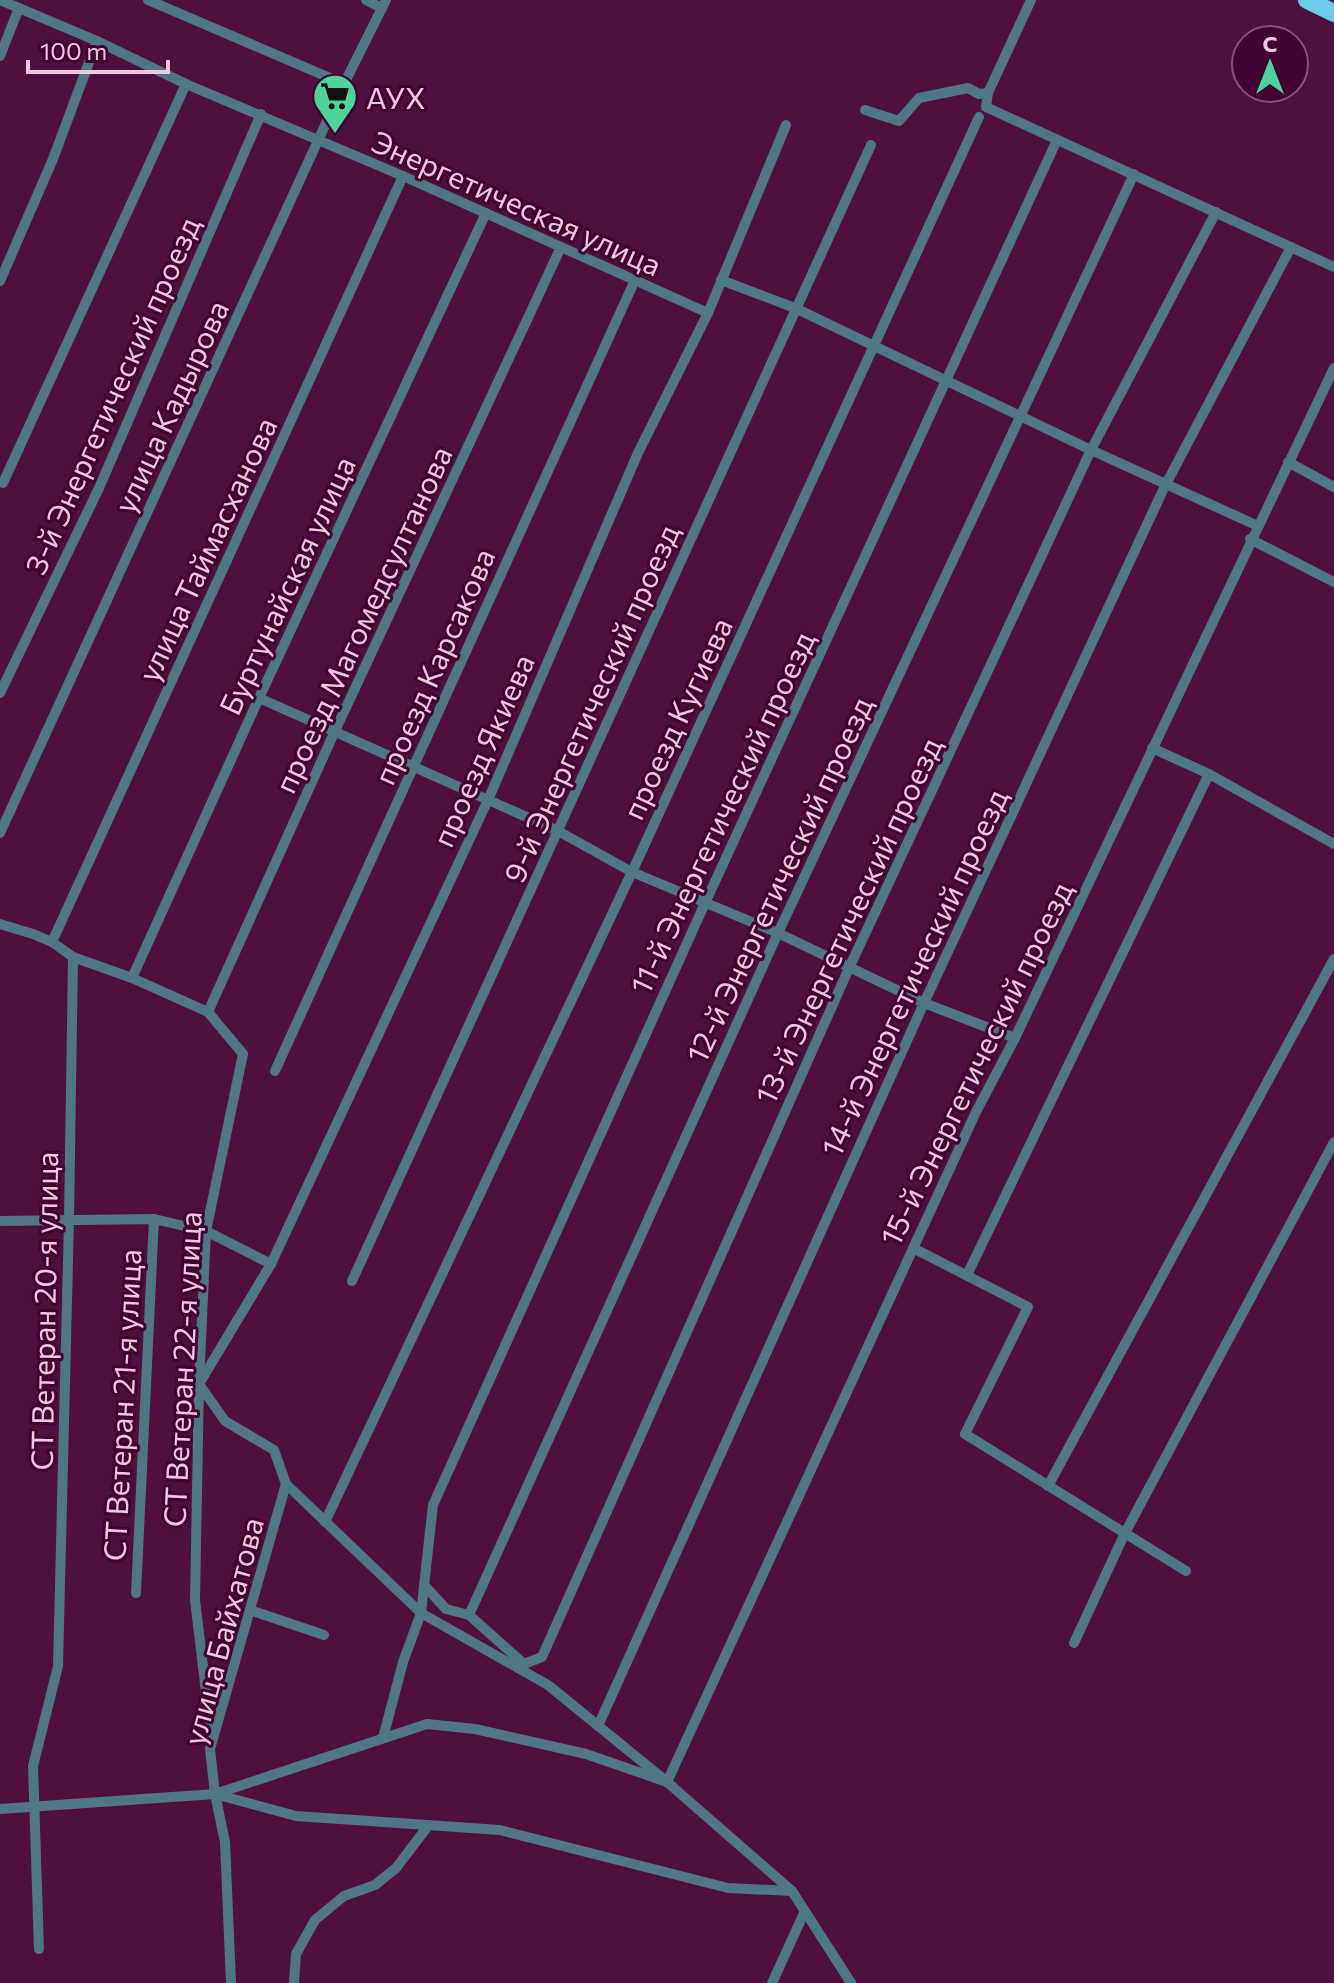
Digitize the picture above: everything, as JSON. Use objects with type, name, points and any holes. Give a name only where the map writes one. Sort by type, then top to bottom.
[{"type":"highway","points":[[1307,0],[1334,13]]},
{"type":"street","name":"Энергетическая улица","points":[[0,0],[708,313]]},
{"type":"street","points":[[148,0],[344,84]]},
{"type":"street","points":[[366,0],[384,4]]},
{"type":"street","points":[[1031,0],[988,93],[986,107],[1334,267]]},
{"type":"street","name":"улица Кадырова","points":[[0,833],[317,141],[384,4]]},
{"type":"street","points":[[0,56],[19,8]]},
{"type":"street","points":[[0,281],[53,159],[97,41]]},
{"type":"street","points":[[3,483],[186,84]]},
{"type":"street","points":[[865,110],[899,121],[919,98],[968,88],[979,94],[988,93]]},
{"type":"street","name":"3-й Энергетический проезд","points":[[0,693],[99,488],[261,114]]},
{"type":"street","name":"проезд Кугиева","points":[[325,1522],[632,872],[979,117]]},
{"type":"street","name":"проезд Якиева","points":[[199,1384],[271,1264],[488,800],[638,453],[708,313],[786,125]]},
{"type":"street","name":"11-й Энергетический проезд","points":[[383,1738],[403,1662],[421,1613],[433,1505],[706,901],[1057,140]]},
{"type":"street","name":"9-й Энергетический проезд","points":[[352,1281],[871,145]]},
{"type":"street","name":"12-й Энергетический проезд","points":[[472,1611],[778,933],[1134,174]]},
{"type":"street","name":"улица Таймасханова","points":[[52,942],[403,176]]},
{"type":"street","name":"13-й Энергетический проезд","points":[[524,1664],[542,1657],[850,966],[1091,450],[1216,212]]},
{"type":"street","name":"Буртунайская улица","points":[[132,978],[486,213]]},
{"type":"street","name":"проезд Магомедсултанова","points":[[208,1012],[335,731],[561,247]]},
{"type":"street","name":"14-й Энергетический проезд","points":[[598,1726],[924,1003],[1166,483],[1291,247]]},
{"type":"street","name":"проезд Карсакова","points":[[275,1071],[635,280]]},
{"type":"street","points":[[721,280],[795,308],[1258,526]]},
{"type":"street","name":"15-й Энергетический проезд","points":[[667,1782],[976,1112],[1015,1038],[1250,539],[1288,462],[1329,390],[1334,368]]},
{"type":"street","points":[[1288,462],[1334,487]]},
{"type":"street","points":[[1250,539],[1334,582]]},
{"type":"street","points":[[259,698],[558,831],[632,872],[778,933],[924,1003],[1015,1038]]},
{"type":"street","points":[[1152,748],[1209,774],[1334,844]]},
{"type":"street","points":[[967,1275],[1209,774]]},
{"type":"street","points":[[0,924],[52,942],[73,957],[132,978],[208,1012]]},
{"type":"street","name":"СТ Ветеран 20-я улица","points":[[39,1949],[33,1766],[58,1666],[73,957]]},
{"type":"street","points":[[1048,1486],[1334,959]]},
{"type":"street","name":"СТ Ветеран 22-я улица","points":[[208,1012],[243,1054],[206,1231],[199,1384],[195,1600],[212,1741]]},
{"type":"street","points":[[1074,1643],[1125,1533],[1334,1142]]},
{"type":"street","points":[[0,1221],[154,1219],[206,1231],[271,1264]]},
{"type":"street","name":"СТ Ветеран 21-я улица","points":[[136,1593],[154,1219]]},
{"type":"street","points":[[913,1248],[1028,1307],[965,1434],[1186,1571]]},
{"type":"street","name":"улица Байхатова","points":[[199,1384],[225,1421],[274,1450],[286,1484],[210,1749],[225,1842],[231,1983]]},
{"type":"street","points":[[286,1484],[421,1613],[548,1685]]},
{"type":"street","points":[[424,1585],[446,1609],[472,1611],[524,1664],[792,1891],[851,1983]]},
{"type":"street","points":[[250,1610],[324,1635]]},
{"type":"street","points":[[0,1809],[215,1794],[427,1724],[475,1729],[586,1754],[667,1782]]},
{"type":"street","points":[[215,1794],[296,1816],[500,1830],[728,1888],[792,1891]]},
{"type":"street","points":[[294,1983],[296,1954],[315,1920],[344,1896],[375,1885],[396,1868],[428,1826]]},
{"type":"street","points":[[772,1983],[805,1911]]},
{"type":"place","name":"АУХ","points":[[335,135]]}]
